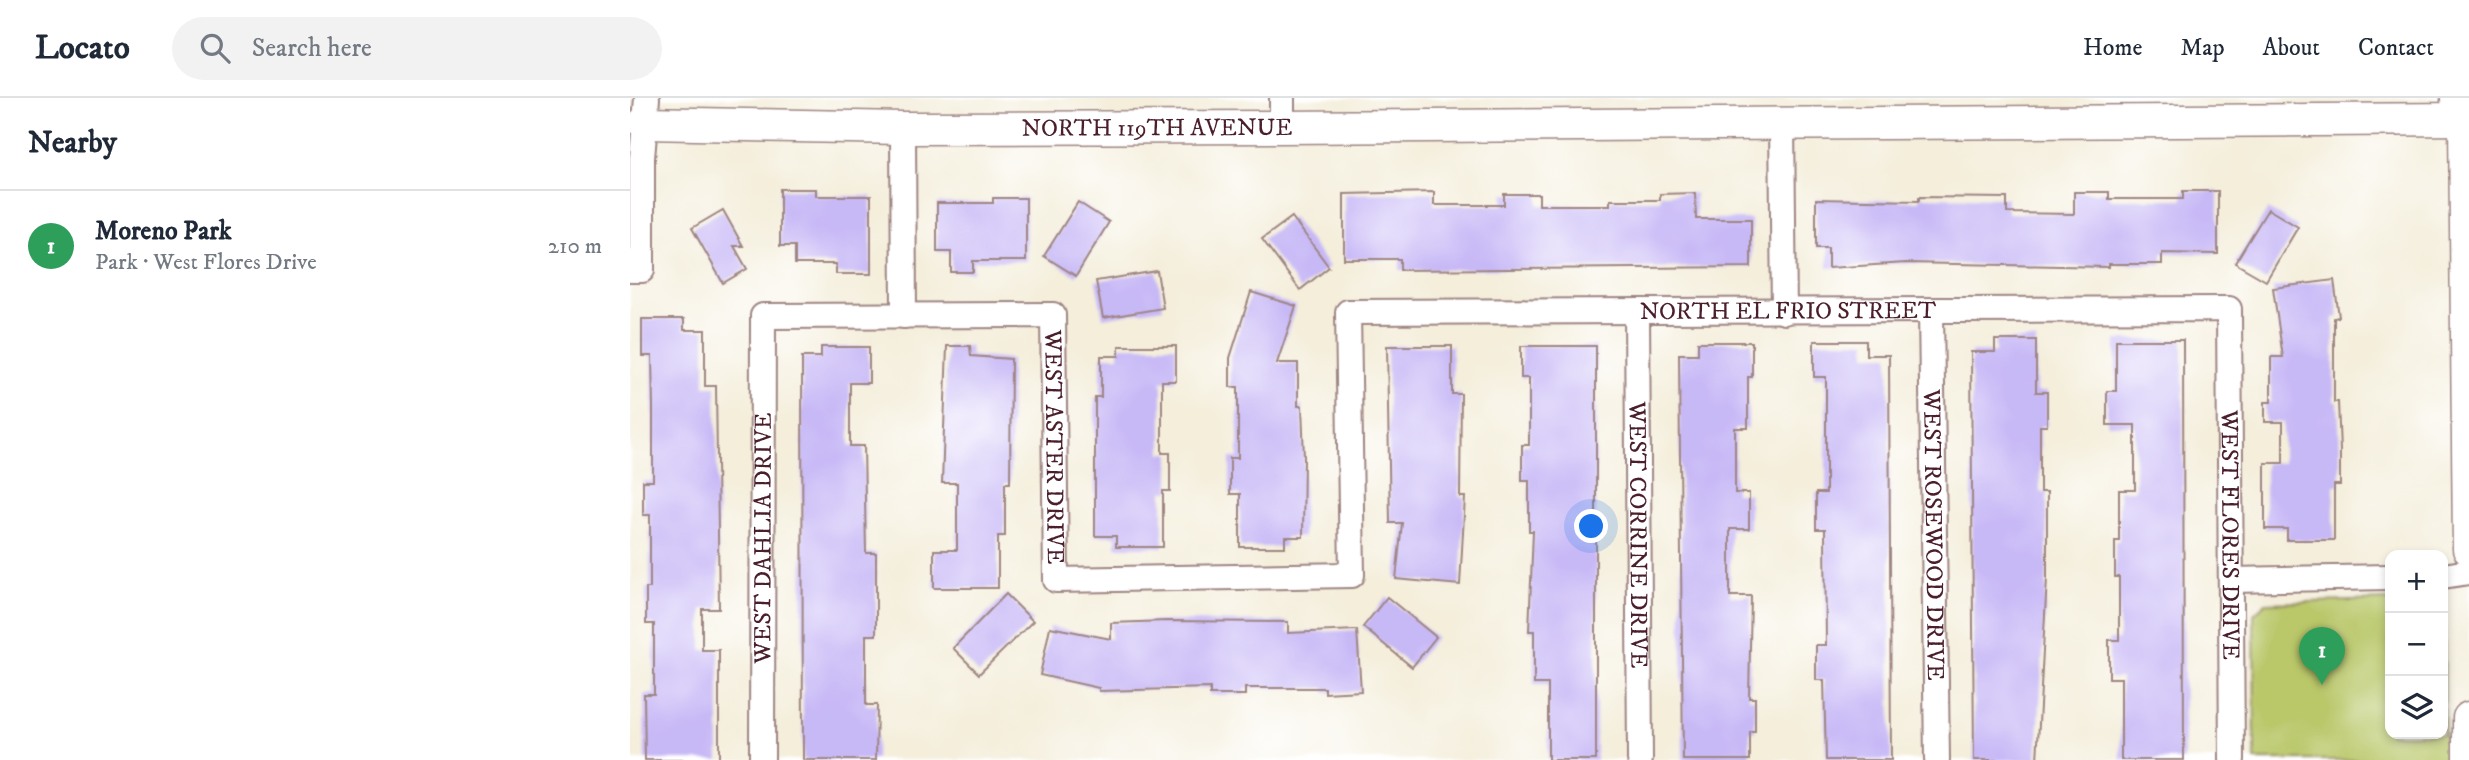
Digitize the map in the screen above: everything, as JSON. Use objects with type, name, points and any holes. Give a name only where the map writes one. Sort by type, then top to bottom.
[{"type":"street","name":"NORTH 119TH AVENUE","points":[[645,111],[903,128],[1282,113],[1782,122],[2465,112]]},
{"type":"street","points":[[636,270],[645,111]]},
{"type":"street","points":[[2465,112],[2469,548]]},
{"type":"street","points":[[1782,122],[1784,312]]},
{"type":"street","points":[[903,128],[904,316]]},
{"type":"street","name":"NORTH EL FRIO STREET","points":[[1056,580],[1352,575],[1348,312],[2229,309]]},
{"type":"street","name":"WEST FLORES DRIVE","points":[[2229,309],[2232,760]]},
{"type":"street","name":"WEST CORRINE DRIVE","points":[[1637,311],[1640,760]]},
{"type":"street","name":"WEST ROSEWOOD DRIVE","points":[[1931,311],[1937,760]]},
{"type":"street","name":"WEST ASTER DRIVE","points":[[904,316],[1053,315],[1056,580]]},
{"type":"street","name":"WEST DAHLIA DRIVE","points":[[762,760],[763,316],[904,316]]},
{"type":"street","points":[[2448,575],[2469,572]]},
{"type":"street","points":[[2231,580],[2385,577]]},
{"type":"street","points":[[2469,719],[2469,760]]},
{"type":"green space","points":[[2385,600],[2385,739],[2445,739],[2445,760],[2255,760],[2254,614],[2266,603]]},
{"type":"building","points":[[780,189],[816,189],[816,196],[871,196],[871,274],[836,274],[836,264],[795,264],[795,246],[780,246]]},
{"type":"building","points":[[2183,191],[2218,191],[2218,254],[2162,253],[2162,264],[2109,264],[2109,267],[1906,263],[1828,268],[1828,248],[1816,248],[1816,199],[1919,201],[1919,197],[2007,198],[2007,213],[2074,214],[2074,192],[2109,192],[2109,199],[2183,199]]},
{"type":"building","points":[[1434,192],[1434,205],[1504,205],[1504,194],[1539,194],[1539,205],[1610,205],[1610,200],[1660,200],[1660,194],[1695,193],[1696,219],[1751,219],[1751,267],[1400,270],[1400,259],[1344,259],[1344,194]]},
{"type":"building","points":[[993,198],[1026,198],[1026,261],[973,261],[973,272],[951,272],[951,252],[937,252],[937,203],[993,203]]},
{"type":"building","points":[[1078,202],[1109,222],[1076,276],[1044,256]]},
{"type":"building","points":[[2268,209],[2298,227],[2266,281],[2235,263]]},
{"type":"building","points":[[723,210],[743,246],[734,246],[747,269],[723,283],[692,228]]},
{"type":"building","points":[[1292,217],[1329,267],[1300,290],[1262,239]]},
{"type":"building","points":[[1157,271],[1163,308],[1103,318],[1096,281]]},
{"type":"building","points":[[2334,280],[2339,317],[2334,318],[2334,402],[2338,402],[2340,485],[2334,485],[2334,540],[2287,540],[2287,529],[2265,529],[2265,463],[2283,463],[2283,422],[2265,422],[2265,402],[2271,402],[2271,357],[2283,357],[2273,288]]},
{"type":"building","points":[[1251,292],[1296,306],[1277,363],[1298,363],[1298,406],[1302,406],[1304,458],[1303,537],[1285,537],[1285,547],[1240,547],[1240,494],[1230,494],[1230,458],[1238,458],[1238,387],[1230,387],[1230,358]]},
{"type":"building","points":[[642,319],[684,319],[684,330],[705,330],[705,386],[716,386],[719,609],[702,609],[702,650],[719,650],[719,760],[645,760],[644,694],[654,694],[654,624],[646,624],[646,588],[650,588],[650,515],[643,515],[643,481],[653,481],[653,409],[652,356],[642,356]]},
{"type":"building","points":[[1995,340],[2036,340],[2036,392],[2047,392],[2047,426],[2040,426],[2040,492],[2047,492],[2047,578],[2037,760],[1974,760],[1971,352],[1995,352]]},
{"type":"building","points":[[2116,340],[2183,340],[2184,760],[2121,760],[2121,678],[2109,678],[2109,640],[2119,640],[2119,577],[2115,577],[2115,541],[2119,541],[2119,490],[2135,490],[2135,425],[2107,425],[2107,391],[2116,391]]},
{"type":"building","points":[[1814,341],[1866,341],[1866,355],[1889,355],[1891,760],[1826,760],[1824,680],[1816,680],[1816,645],[1826,645],[1825,529],[1816,529],[1816,493],[1826,493],[1826,377],[1814,377]]},
{"type":"building","points":[[1698,342],[1752,342],[1752,377],[1748,377],[1748,428],[1735,428],[1735,493],[1749,493],[1749,529],[1730,529],[1730,596],[1751,596],[1749,698],[1755,698],[1755,732],[1750,732],[1750,760],[1683,760],[1679,354],[1698,354]]},
{"type":"building","points":[[947,346],[970,346],[971,356],[1011,359],[1010,483],[1005,483],[1005,536],[998,536],[998,588],[934,588],[934,550],[957,550],[957,483],[942,483]]},
{"type":"building","points":[[1119,346],[1176,346],[1176,381],[1162,381],[1162,453],[1170,453],[1170,491],[1163,491],[1163,547],[1116,547],[1116,536],[1095,536],[1095,397],[1101,397],[1101,356],[1119,356]]},
{"type":"building","points":[[1387,346],[1452,346],[1452,394],[1461,394],[1460,497],[1465,497],[1460,585],[1396,579],[1402,523],[1390,523]]},
{"type":"building","points":[[1521,346],[1596,346],[1596,760],[1548,760],[1548,684],[1534,684],[1534,631],[1529,631],[1533,531],[1529,531],[1529,480],[1522,480],[1522,445],[1529,445],[1529,378],[1521,378]]},
{"type":"building","points":[[821,347],[869,347],[869,383],[850,383],[850,446],[864,446],[866,553],[876,553],[876,635],[866,635],[866,705],[877,705],[876,760],[803,760],[802,357],[821,357]]},
{"type":"building","points":[[1006,594],[1033,621],[979,674],[953,648]]},
{"type":"building","points":[[1387,597],[1436,637],[1412,667],[1363,627]]},
{"type":"building","points":[[1288,622],[1288,633],[1357,630],[1361,691],[1325,693],[1325,688],[1245,688],[1245,695],[1210,695],[1210,688],[1099,691],[1099,688],[1040,675],[1050,627],[1111,639],[1111,623]]},
{"type":"place","name":"Moreno Park","points":[[2322,685]]}]
